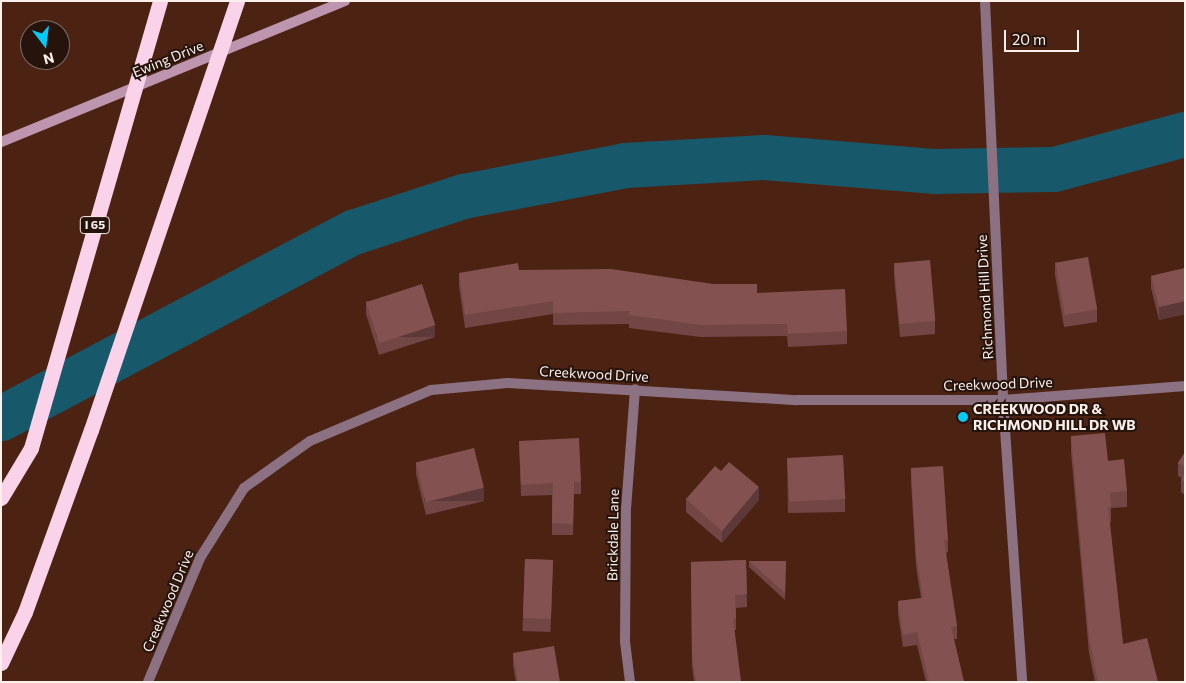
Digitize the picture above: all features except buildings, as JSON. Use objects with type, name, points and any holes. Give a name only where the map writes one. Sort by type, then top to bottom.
[{"type":"highway","name":"I 65","points":[[1,498],[31,448],[160,1]]},
{"type":"highway","points":[[1,663],[25,612],[91,430],[237,1]]},
{"type":"main road","name":"Ewing Drive","points":[[2,139],[345,1]]},
{"type":"street","name":"Richmond Hill Drive","points":[[985,1],[1003,400],[1022,682]]},
{"type":"street","name":"Creekwood Drive","points":[[148,682],[200,558],[244,488],[310,441],[431,390],[508,383],[797,400],[1003,400],[1185,386]]},
{"type":"street","name":"Brickdale Lane","points":[[630,682],[625,641],[626,509],[634,390]]},
{"type":"waterway","points":[[1,418],[353,232],[463,196],[625,165],[764,157],[935,171],[1054,169],[1185,134]]},
{"type":"place","name":"CREEKWOOD DR & RICHMOND HILL DR WB","points":[[963,417]]}]
